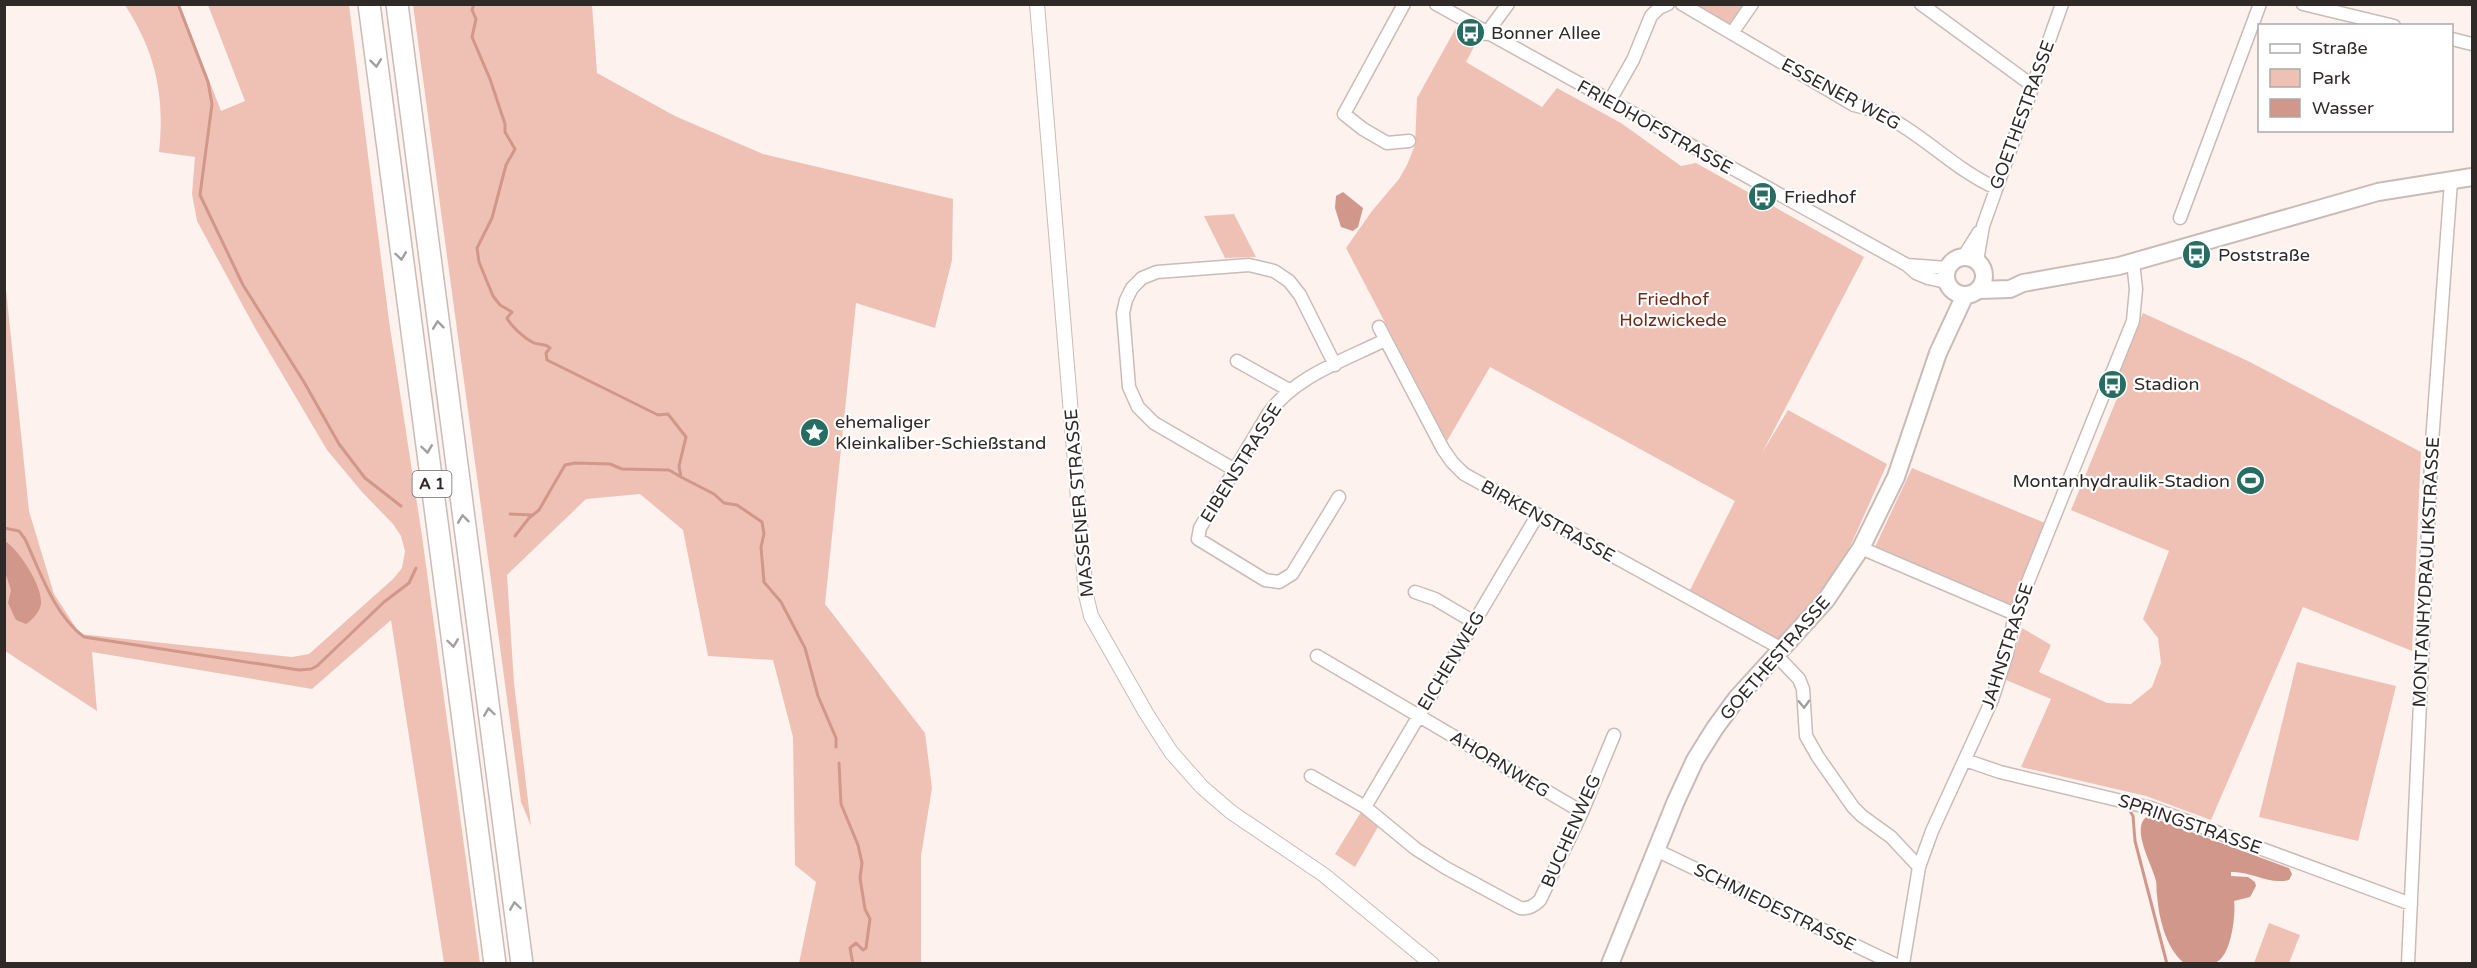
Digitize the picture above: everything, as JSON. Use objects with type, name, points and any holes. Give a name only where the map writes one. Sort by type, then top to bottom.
[{"type":"highway","name":"A 1","points":[[369,4],[495,963]]},
{"type":"highway","name":"A 1","points":[[397,4],[522,963]]},
{"type":"main road","points":[[1962,284],[2010,289],[2023,283],[2133,262],[2378,192],[2472,177]]},
{"type":"main road","points":[[1957,258],[1970,259],[1983,271],[1962,284],[1957,258]]},
{"type":"main road","name":"GOETHESTRASSE","points":[[1610,963],[1676,801],[1710,736],[1737,698],[1826,600],[1861,548],[1896,477],[1962,284]]},
{"type":"street","name":"MASSENER STRASSE","points":[[1037,4],[1085,583],[1091,616],[1171,752],[1202,787],[1231,812],[1324,875],[1432,963]]},
{"type":"street","points":[[1404,4],[1344,114],[1363,129],[1387,142],[1409,141]]},
{"type":"street","name":"FRIEDHOFSTRASSE","points":[[1436,4],[1486,34],[1907,265],[1962,284]]},
{"type":"street","points":[[1486,34],[1508,4]]},
{"type":"street","points":[[1609,102],[1633,60],[1651,16],[1659,8],[1668,4]]},
{"type":"street","name":"ESSENER WEG","points":[[1682,4],[1854,105],[1874,109],[1974,178],[1996,188]]},
{"type":"street","points":[[1732,33],[1752,4]]},
{"type":"street","points":[[1921,4],[2033,86]]},
{"type":"street","name":"GOETHESTRASSE","points":[[1970,259],[2062,4]]},
{"type":"street","points":[[2180,218],[2260,4]]},
{"type":"street","points":[[2303,4],[2386,24]]},
{"type":"street","points":[[2453,39],[2472,44]]},
{"type":"street","name":"MONTANHYDRAULIKSTRASSE","points":[[2408,963],[2432,442],[2451,181]]},
{"type":"street","name":"JAHNSTRASSE","points":[[1903,963],[1919,867],[1932,831],[2000,676],[2015,614],[2133,321],[2136,289],[2133,262]]},
{"type":"street","points":[[1235,470],[1154,423],[1142,413],[1134,400],[1127,376],[1123,312],[1128,294],[1136,283],[1149,274],[1165,271],[1240,265],[1266,268],[1282,276],[1295,288],[1335,365]]},
{"type":"street","name":"BIRKENSTRASSE","points":[[1379,327],[1452,462],[1471,478],[1779,652],[1799,679],[1803,689],[1806,736],[1818,757],[1857,812],[1891,837],[1919,867]]},
{"type":"street","name":"EIBENSTRASSE","points":[[1339,497],[1292,574],[1280,582],[1265,580],[1198,539],[1200,528],[1268,414],[1289,390],[1385,340]]},
{"type":"street","points":[[1238,361],[1289,390]]},
{"type":"street","name":"EICHENWEG","points":[[1365,807],[1538,516]]},
{"type":"street","points":[[1861,548],[2015,614]]},
{"type":"street","points":[[1415,592],[1435,599],[1474,622]]},
{"type":"street","name":"AHORNWEG","points":[[1317,656],[1582,812]]},
{"type":"street","name":"BUCHENWEG","points":[[1365,807],[1416,849],[1483,890],[1526,909],[1534,906],[1540,900],[1582,812],[1614,735]]},
{"type":"street","name":"SPRINGSTRASSE","points":[[1965,760],[2000,772],[2151,808],[2411,904]]},
{"type":"street","points":[[1311,776],[1365,807]]},
{"type":"street","name":"SCHMIEDESTRASSE","points":[[1656,850],[1894,963]]},
{"type":"green space","points":[[1698,4],[1747,5],[1733,23],[1727,24],[1696,6]]},
{"type":"green space","points":[[125,5],[180,5],[221,111],[245,101],[208,5],[349,5],[389,321],[422,536],[480,963],[444,963],[391,620],[312,689],[92,652],[97,711],[5,651],[4,270],[29,511],[54,594],[80,634],[292,657],[309,654],[393,579],[402,568],[405,551],[401,536],[327,450],[255,328],[197,221],[192,194],[195,157],[159,152],[161,112],[156,76],[144,40]]},
{"type":"green space","points":[[413,5],[592,5],[597,73],[675,116],[763,154],[953,199],[952,260],[935,328],[856,303],[825,604],[925,733],[932,788],[921,856],[921,963],[799,963],[816,882],[795,865],[793,737],[773,660],[708,656],[683,530],[640,494],[586,499],[507,575],[514,683],[531,826],[521,802]]},
{"type":"green space","name":"Friedhof Holzwickede","points":[[1457,26],[1478,39],[1466,62],[1542,107],[1557,88],[1621,123],[1681,166],[1696,163],[1864,257],[1762,453],[1788,410],[1887,464],[1849,549],[1819,594],[1779,640],[1690,590],[1735,501],[1490,367],[1447,441],[1346,248],[1372,211],[1399,179],[1407,165],[1415,145],[1417,98]]},
{"type":"green space","points":[[1234,214],[1256,257],[1225,258],[1204,216]]},
{"type":"green space","name":"Montanhydraulik-Stadion","points":[[2143,313],[2248,361],[2421,452],[2412,651],[2303,607],[2211,820],[2146,796],[2021,767],[2051,699],[2006,680],[2022,628],[2051,645],[2039,672],[2107,703],[2131,704],[2152,687],[2161,663],[2158,638],[2143,619],[2169,551],[2071,510],[2120,391],[2113,385]]},
{"type":"green space","points":[[1912,468],[2045,523],[2010,607],[1874,549]]},
{"type":"green space","points":[[2297,662],[2396,686],[2358,841],[2259,817]]},
{"type":"green space","points":[[1361,812],[1378,827],[1355,867],[1335,854]]},
{"type":"green space","points":[[2269,923],[2300,935],[2289,963],[2254,963]]},
{"type":"water","points":[[1343,192],[1363,208],[1358,227],[1353,231],[1341,227],[1335,208],[1336,196]]},
{"type":"water","points":[[5,541],[17,552],[28,568],[40,594],[39,611],[26,624],[16,620],[8,603],[11,590],[5,572]]},
{"type":"water","points":[[2148,816],[2289,868],[2292,874],[2289,880],[2274,881],[2231,872],[2231,876],[2248,877],[2255,882],[2256,886],[2250,897],[2234,901],[2231,936],[2225,954],[2214,963],[2184,963],[2168,941],[2160,914],[2156,881],[2141,837],[2143,821]]},
{"type":"waterway","points":[[178,4],[208,82],[212,104],[200,195],[243,285],[304,382],[339,444],[365,478],[401,506]]},
{"type":"waterway","points":[[474,4],[472,10],[476,19],[472,37],[490,79],[505,124],[505,132],[515,149],[506,165],[492,218],[477,248],[479,262],[493,296],[500,305],[512,312],[507,318],[518,331],[532,342],[550,348],[546,353],[547,360],[658,415],[668,414],[686,437],[679,466],[681,477],[714,494],[724,503],[737,505],[762,522],[764,534],[761,547],[764,582],[781,602],[805,648],[818,696],[836,738],[836,747]]},
{"type":"waterway","points":[[515,536],[529,518],[539,510],[565,465],[610,464],[622,469],[669,470],[681,477]]},
{"type":"waterway","points":[[510,514],[532,515]]},
{"type":"waterway","points":[[4,528],[19,531],[25,539],[56,605],[73,628],[84,637],[299,670],[317,666],[384,602],[409,583],[416,568]]},
{"type":"waterway","points":[[839,763],[841,804],[858,845],[862,863],[860,878],[865,909],[870,919],[866,948],[863,950],[856,943],[850,948],[853,964]]},
{"type":"waterway","points":[[2127,806],[2133,816],[2135,841],[2167,964]]},
{"type":"place","name":"Bonner Allee","points":[[1470,33]]},
{"type":"place","name":"Friedhof","points":[[1763,197]]},
{"type":"place","name":"Poststraße","points":[[2197,255]]},
{"type":"place","name":"Stadion","points":[[2113,384]]},
{"type":"place","name":"ehemaliger Kleinkaliber-Schießstand","points":[[814,432]]},
{"type":"place","name":"Montanhydraulik-Stadion","points":[[2251,481]]}]
